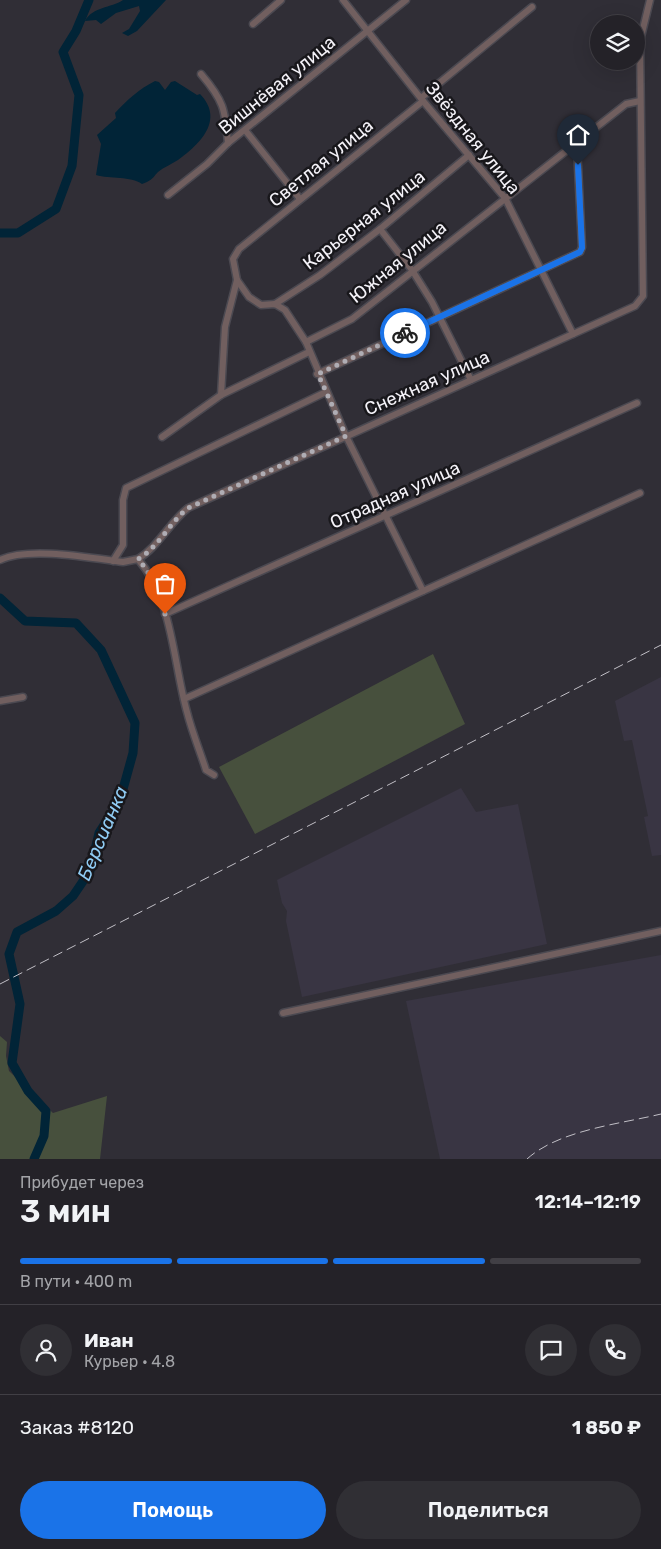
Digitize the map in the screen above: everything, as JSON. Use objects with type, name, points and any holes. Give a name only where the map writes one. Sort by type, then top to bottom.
[{"type":"street","points":[[253,24],[280,0]]},
{"type":"street","name":"Звёздная улица","points":[[343,0],[367,32],[505,198],[543,270],[573,334]]},
{"type":"street","name":"Вишнёвая улица","points":[[168,195],[207,164],[228,143],[406,0]]},
{"type":"street","points":[[640,101],[640,41],[650,0]]},
{"type":"street","name":"Светлая улица","points":[[237,280],[233,259],[239,249],[532,6]]},
{"type":"street","points":[[201,74],[221,98],[226,118],[228,143]]},
{"type":"street","name":"Южная улица","points":[[306,342],[352,319],[412,270],[626,104],[640,101]]},
{"type":"street","name":"Снежная улица","points":[[138,559],[149,550],[179,515],[188,508],[635,306],[643,296],[640,101]]},
{"type":"street","points":[[245,130],[300,199]]},
{"type":"street","points":[[318,374],[575,255],[582,248],[577,147],[575,144]]},
{"type":"street","name":"Карьерная улица","points":[[275,304],[320,275],[469,156]]},
{"type":"street","points":[[380,229],[412,270],[471,380]]},
{"type":"street","points":[[237,280],[249,297],[261,305],[275,304],[285,310],[306,342],[346,436],[423,591]]},
{"type":"street","points":[[221,395],[225,326],[237,280]]},
{"type":"street","points":[[162,437],[221,395],[309,352]]},
{"type":"street","points":[[113,561],[123,545],[123,500],[126,488],[326,392]]},
{"type":"street","name":"Отрадная улица","points":[[165,614],[637,403]]},
{"type":"street","points":[[184,699],[640,493]]},
{"type":"street","points":[[0,560],[8,556],[30,553],[123,562],[138,559],[149,572],[160,597],[184,699],[206,770],[214,774]]},
{"type":"street","points":[[0,701],[22,697]]},
{"type":"street","points":[[283,1013],[661,931]]},
{"type":"shaded area","points":[[661,677],[661,855],[652,856],[644,817],[648,816],[632,740],[624,741],[615,701]]},
{"type":"shaded area","points":[[461,788],[476,812],[518,804],[547,944],[302,997],[286,921],[287,911],[282,903],[277,880]]},
{"type":"shaded area","points":[[661,955],[661,1159],[440,1159],[406,1001]]},
{"type":"green space","points":[[433,654],[465,724],[255,834],[219,767]]},
{"type":"green space","points":[[0,1036],[7,1042],[6,1056],[9,1071],[53,1113],[107,1096],[100,1159],[0,1159]]},
{"type":"water","points":[[123,0],[166,0],[137,31],[128,36],[122,33],[129,29],[140,11],[139,6],[116,13],[101,24],[96,20],[85,21],[88,16],[97,10]]},
{"type":"water","points":[[155,81],[159,82],[165,90],[171,82],[175,81],[197,95],[200,94],[207,104],[210,113],[207,131],[186,154],[160,170],[152,179],[142,184],[132,180],[96,175],[101,144],[97,135],[116,118],[115,113],[129,99]]},
{"type":"waterway","name":"Берсианка","points":[[0,233],[18,233],[56,209],[72,166],[79,95],[63,52],[76,31],[89,0]]},
{"type":"waterway","name":"Берсианка","points":[[0,598],[25,621],[76,623],[101,650],[135,723],[133,753],[120,800],[99,833],[90,871],[73,896],[56,911],[17,932],[9,954],[20,1004],[12,1063],[28,1091],[46,1111],[44,1136],[34,1159]]},
{"type":"railway","points":[[0,984],[661,645]]},
{"type":"railway","points":[[527,1159],[540,1149],[573,1135],[591,1129],[661,1114]]},
{"type":"way so far","points":[[165,614],[149,572],[138,559],[149,550],[179,515],[188,508],[346,436],[318,374],[405,333]]},
{"type":"route","points":[[405,333],[580,252],[582,248],[582,218],[578,165]]}]
